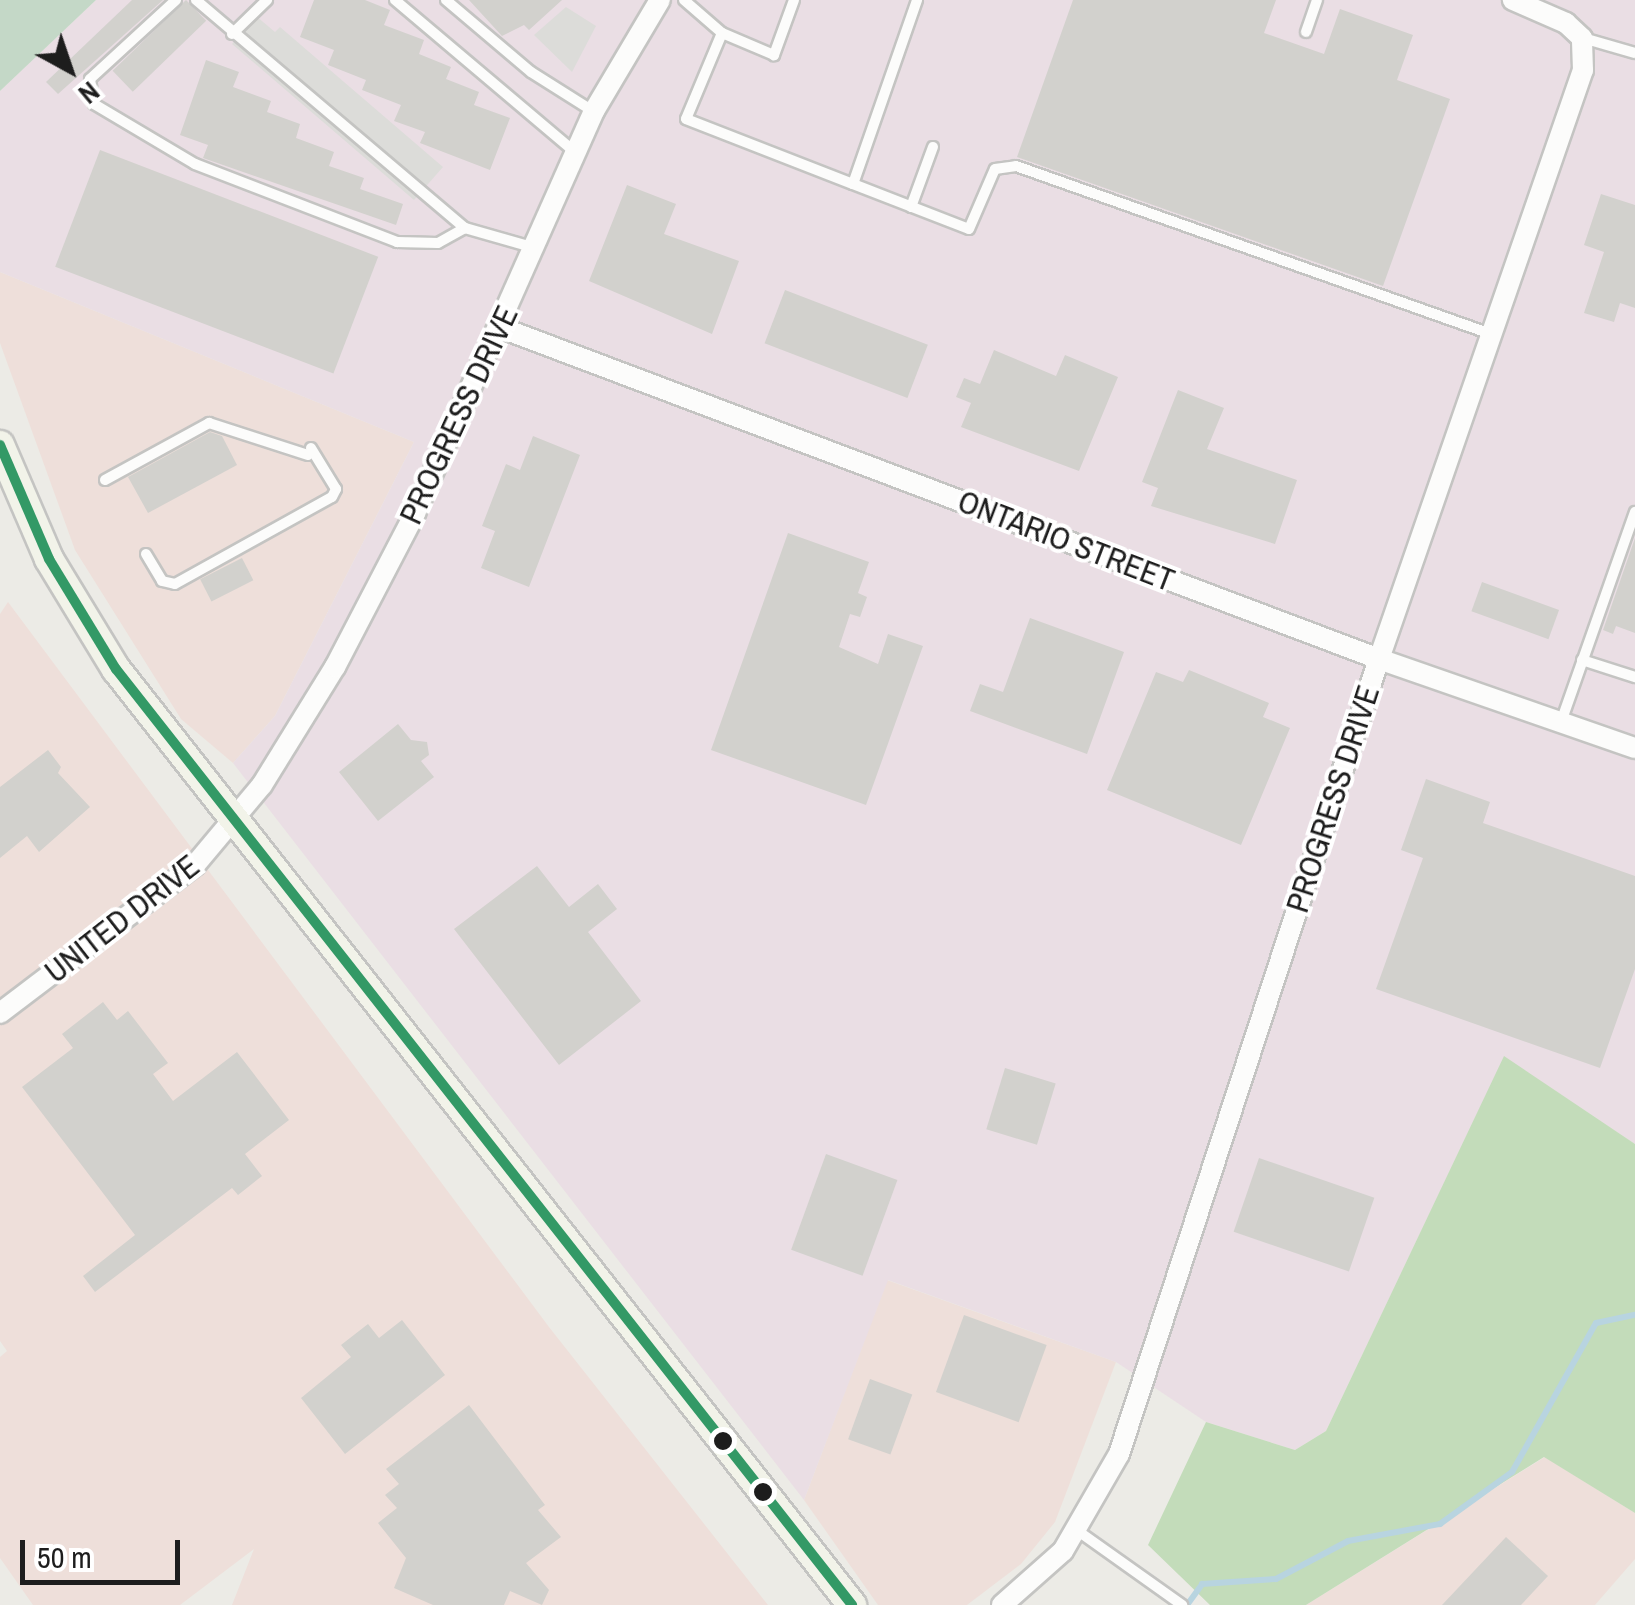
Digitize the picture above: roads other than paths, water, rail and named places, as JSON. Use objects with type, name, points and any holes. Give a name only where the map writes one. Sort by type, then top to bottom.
[{"type":"main road","points":[[0,445],[50,559],[89,628],[171,742],[238,819],[852,1605]]},
{"type":"street","name":"PROGRESS DRIVE","points":[[238,819],[336,667],[416,513],[594,112],[660,0]]},
{"type":"street","points":[[1512,0],[1566,22],[1582,38]]},
{"type":"street","name":"PROGRESS DRIVE","points":[[1002,1605],[1078,1531],[1119,1454],[1379,660],[1583,70],[1582,38]]},
{"type":"street","name":"ONTARIO STREET","points":[[499,327],[1379,660],[1634,745]]},
{"type":"street","name":"UNITED DRIVE","points":[[0,1013],[195,866],[238,819]]},
{"type":"lane","points":[[176,0],[90,79],[94,104],[196,164],[397,242],[438,244],[464,228]]},
{"type":"lane","points":[[196,0],[464,228],[536,248]]},
{"type":"lane","points":[[232,34],[266,0]]},
{"type":"lane","points":[[395,0],[578,155]]},
{"type":"lane","points":[[446,0],[530,72],[594,112]]},
{"type":"lane","points":[[684,0],[722,33],[774,55],[794,0]]},
{"type":"lane","points":[[853,184],[918,0]]},
{"type":"lane","points":[[1306,32],[1318,0]]},
{"type":"lane","points":[[722,33],[686,119],[969,230],[995,169],[1016,166],[1492,334]]},
{"type":"lane","points":[[1582,38],[1635,53]]},
{"type":"lane","points":[[911,206],[932,147]]},
{"type":"lane","points":[[106,480],[210,423],[309,451],[336,489],[332,497],[175,584],[162,581],[146,554]]},
{"type":"lane","points":[[1560,722],[1635,512]]},
{"type":"lane","points":[[1582,660],[1635,677]]},
{"type":"lane","points":[[1078,1531],[1182,1605]]},
{"type":"waterway","points":[[1187,1605],[1202,1584],[1276,1579],[1348,1541],[1440,1524],[1512,1472],[1596,1323],[1635,1315]]}]
